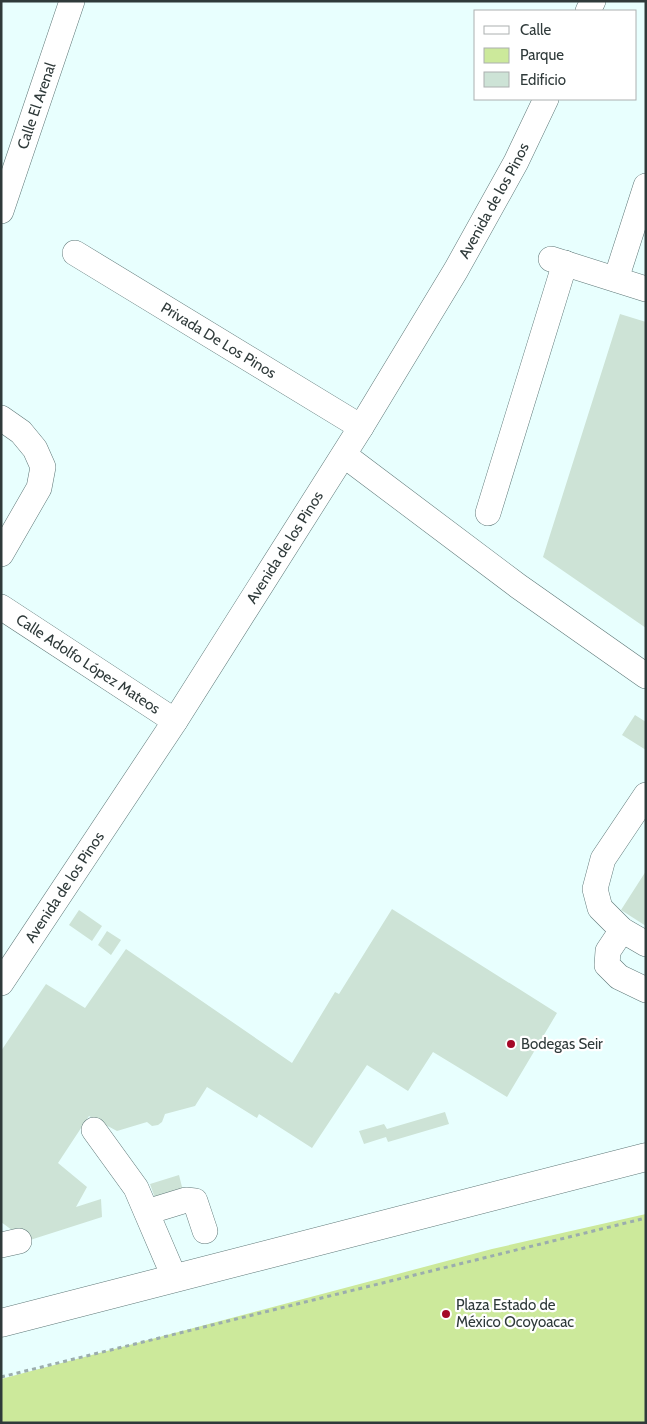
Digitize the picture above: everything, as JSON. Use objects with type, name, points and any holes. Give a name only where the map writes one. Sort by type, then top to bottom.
[{"type":"main road","points":[[1,1323],[646,1158]]},
{"type":"street","name":"Calle El Arenal","points":[[1,211],[72,1]]},
{"type":"street","name":"Avenida de los Pinos","points":[[1,983],[175,721],[344,455],[456,270],[516,162],[546,100]]},
{"type":"street","points":[[616,279],[646,186]]},
{"type":"street","name":"Privada De Los Pinos","points":[[75,253],[361,427]]},
{"type":"street","points":[[488,513],[558,261],[646,289]]},
{"type":"street","points":[[1,418],[21,432],[34,449],[43,467],[39,488],[1,554]]},
{"type":"street","points":[[344,455],[518,586],[646,676]]},
{"type":"street","name":"Calle Adolfo López Mateos","points":[[1,607],[175,721]]},
{"type":"street","points":[[646,795],[603,859],[595,889],[600,908],[622,930],[646,944]]},
{"type":"street","points":[[622,930],[608,951],[607,965],[619,977],[646,990]]},
{"type":"street","points":[[94,1130],[136,1188],[176,1279]]},
{"type":"street","points":[[147,1212],[186,1200],[195,1201],[205,1231]]},
{"type":"path","points":[[1,1377],[646,1218]]},
{"type":"green space","name":"Plaza Estado de México Ocoyoacac","points":[[646,1214],[646,1423],[1,1423],[1,1379],[492,1249]]},
{"type":"building","points":[[620,314],[646,322],[646,628],[543,557]]},
{"type":"building","points":[[635,715],[646,722],[646,750],[622,735]]},
{"type":"building","points":[[646,871],[646,926],[621,910]]},
{"type":"building","points":[[392,909],[557,1013],[507,1097],[433,1052],[408,1091],[367,1065],[312,1148],[259,1114],[257,1118],[207,1087],[195,1106],[165,1114],[162,1122],[158,1125],[152,1126],[147,1122],[117,1131],[89,1116],[58,1163],[87,1187],[76,1207],[101,1199],[102,1217],[27,1241],[1,1222],[1,1051],[46,984],[85,1008],[126,949],[292,1063],[335,992],[339,994]]},
{"type":"building","points":[[79,910],[102,926],[92,941],[69,925]]},
{"type":"building","points":[[107,931],[121,940],[111,955],[98,945]]},
{"type":"building","points":[[445,1112],[449,1124],[388,1142],[386,1137],[364,1144],[359,1131],[384,1124],[387,1129]]},
{"type":"building","points":[[179,1175],[184,1195],[156,1201],[150,1184]]},
{"type":"place","name":"Bodegas Seir","points":[[511,1044]]},
{"type":"place","name":"Plaza Estado de México Ocoyoacac","points":[[446,1314]]}]
